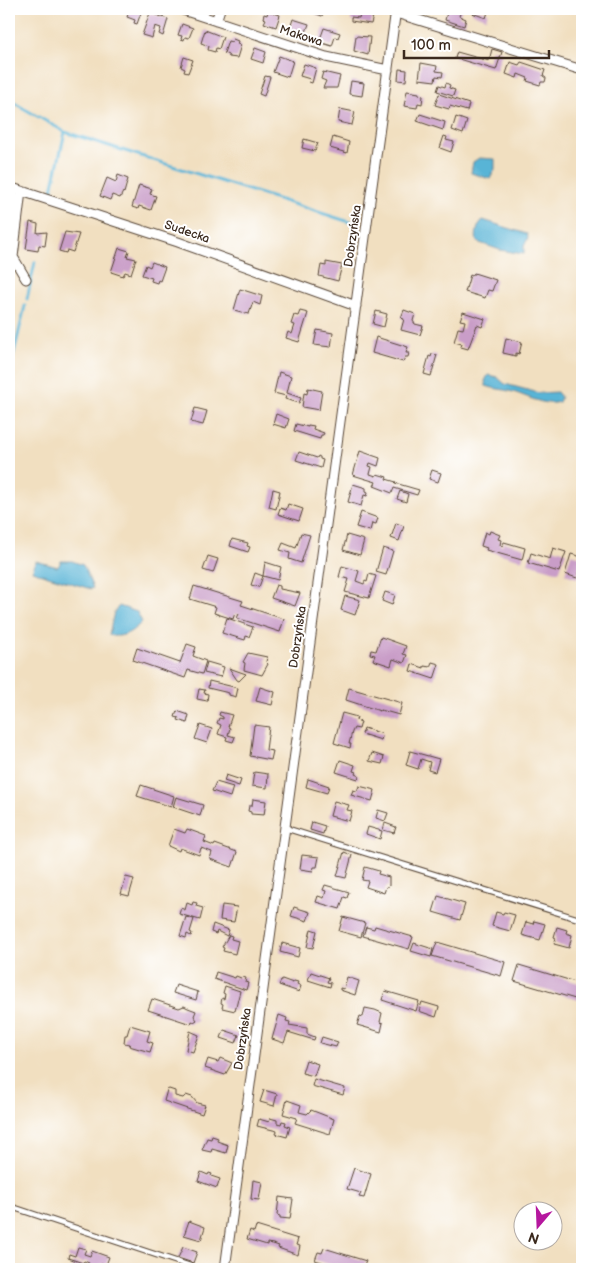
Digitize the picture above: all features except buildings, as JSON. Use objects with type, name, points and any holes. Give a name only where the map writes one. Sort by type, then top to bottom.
[{"type":"street","name":"Makowa","points":[[180,9],[334,59],[388,70]]},
{"type":"street","points":[[216,21],[220,9]]},
{"type":"street","points":[[396,11],[582,70]]},
{"type":"street","name":"Dobrzyńska","points":[[224,1269],[396,11]]},
{"type":"street","name":"Sudecka","points":[[9,187],[178,242],[356,306]]},
{"type":"street","points":[[21,191],[13,257],[26,279]]},
{"type":"lane","points":[[285,828],[582,920]]},
{"type":"lane","points":[[9,1206],[199,1269]]},
{"type":"water","points":[[479,158],[495,159],[495,169],[490,179],[471,173],[473,162]]},
{"type":"water","points":[[483,220],[527,234],[528,238],[524,246],[524,254],[500,250],[477,242],[477,230]]},
{"type":"water","points":[[488,375],[497,377],[505,384],[539,393],[557,392],[561,397],[559,402],[547,403],[489,387],[486,386],[485,381]]},
{"type":"water","points":[[36,561],[58,567],[61,561],[72,561],[83,565],[93,588],[91,589],[32,571]]},
{"type":"water","points":[[119,606],[137,612],[142,622],[123,635],[109,635],[114,612]]},
{"type":"waterway","points":[[9,100],[65,132],[52,190]]},
{"type":"waterway","points":[[65,132],[356,224]]},
{"type":"waterway","points":[[27,299],[35,262]]},
{"type":"waterway","points":[[9,374],[25,306]]}]
